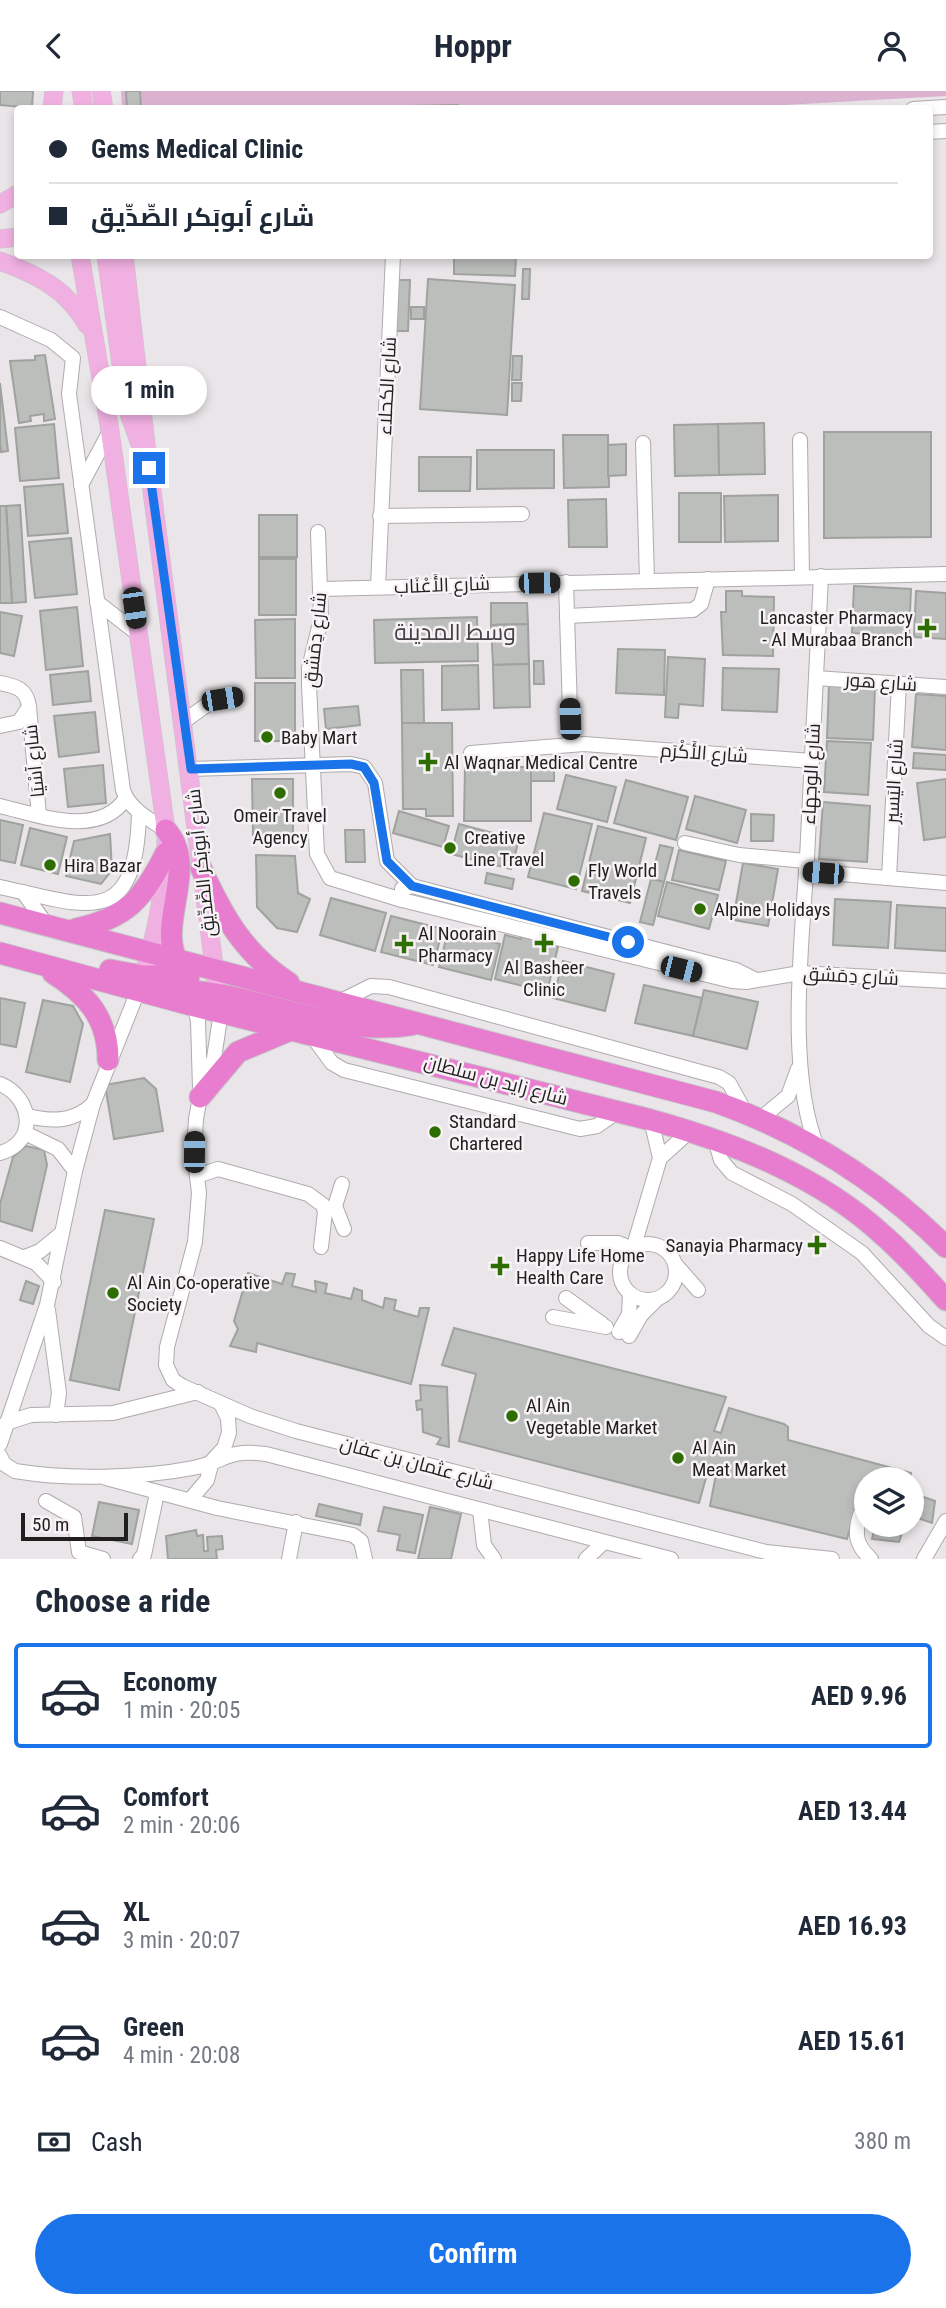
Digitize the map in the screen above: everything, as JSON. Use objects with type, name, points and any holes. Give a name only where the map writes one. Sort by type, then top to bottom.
[{"type":"highway","points":[[166,830],[175,840],[180,855],[172,937],[194,988]]},
{"type":"highway","points":[[71,931],[102,924],[123,914],[146,890],[166,853]]},
{"type":"highway","points":[[201,868],[227,922],[246,949],[302,992]]},
{"type":"highway","name":"شارع زايد بن سلطان","points":[[0,913],[150,951],[194,988]]},
{"type":"highway","name":"شارع زايد بن سلطان","points":[[0,953],[140,983],[194,988],[301,1030],[715,1139],[801,1177],[861,1216],[914,1265],[946,1300]]},
{"type":"highway","points":[[37,963],[82,994],[92,1005],[104,1026],[108,1061]]},
{"type":"highway","name":"شارع زايد بن سلطان","points":[[194,988],[215,970],[422,1023],[752,1116],[818,1149],[890,1195],[946,1247]]},
{"type":"highway","points":[[140,983],[194,988],[367,1028],[422,1023]]},
{"type":"highway","points":[[200,1097],[238,1052],[301,1030]]},
{"type":"main road","name":"شارع أبوبَكر الصِّدِّيق","points":[[81,259],[110,431],[166,830],[166,853],[150,951],[140,983]]},
{"type":"main road","points":[[107,259],[127,408],[138,440],[147,453]]},
{"type":"main road","name":"شارع أبوبَكر الصِّدِّيق","points":[[124,259],[147,453],[191,769],[215,970],[194,988]]},
{"type":"main road","points":[[0,261],[56,286],[71,300],[92,335]]},
{"type":"street","name":"شارع الكحلاء","points":[[378,587],[394,259]]},
{"type":"street","points":[[0,317],[51,340],[73,358],[69,394],[125,798],[139,813],[166,830]]},
{"type":"street","points":[[81,485],[110,431]]},
{"type":"street","points":[[800,440],[802,576]]},
{"type":"street","points":[[643,443],[646,580]]},
{"type":"street","points":[[380,516],[522,514]]},
{"type":"street","name":"شارع دِمَشق","points":[[318,532],[321,619],[309,668],[317,854],[330,878],[402,900],[732,981],[800,973],[946,981]]},
{"type":"street","name":"شارع الأَعْنَاب","points":[[321,589],[946,574]]},
{"type":"street","name":"شارع الوجهاء","points":[[818,1149],[806,1112],[800,1057],[800,973],[821,576]]},
{"type":"street","points":[[567,616],[693,610],[701,604],[708,579]]},
{"type":"street","points":[[566,582],[571,744]]},
{"type":"street","points":[[97,602],[138,633]]},
{"type":"street","name":"شارع هور","points":[[816,678],[946,687]]},
{"type":"street","name":"شارع آسْيَا","points":[[0,683],[21,689],[26,694],[39,815]]},
{"type":"street","name":"شارع اليَسير","points":[[889,878],[900,684]]},
{"type":"street","points":[[183,722],[208,704],[237,697]]},
{"type":"street","name":"شارع آسْيَا","points":[[0,726],[19,722],[29,707]]},
{"type":"street","name":"شارع الأَكْرَم","points":[[471,753],[571,744],[812,761]]},
{"type":"street","points":[[191,769],[351,764],[368,770],[374,783],[387,861],[412,886],[736,970],[756,980]]},
{"type":"street","points":[[0,806],[57,820],[95,819],[115,811],[125,798]]},
{"type":"street","points":[[0,887],[86,905],[118,892],[127,880],[135,859],[139,813]]},
{"type":"street","points":[[685,843],[806,866],[946,883]]},
{"type":"street","points":[[402,900],[402,889],[412,886]]},
{"type":"street","points":[[23,892],[46,924]]},
{"type":"street","points":[[0,1442],[54,1282],[75,1171],[93,1104],[140,983]]},
{"type":"street","points":[[341,1002],[371,986],[389,987],[719,1077],[729,1083],[752,1116]]},
{"type":"street","points":[[194,988],[200,1053],[200,1097]]},
{"type":"street","points":[[194,988],[215,1058],[200,1097]]},
{"type":"street","name":"شارع الوجهاء","points":[[752,1116],[788,1096],[800,1057]]},
{"type":"street","points":[[0,1084],[15,1091],[24,1102],[28,1116],[25,1133],[18,1143],[0,1153]]},
{"type":"street","name":"شارع عثمان بن عفان","points":[[200,1097],[195,1138],[199,1193],[196,1234],[167,1347],[166,1365],[173,1380],[221,1404],[296,1431],[766,1552],[832,1559]]},
{"type":"street","points":[[28,1116],[59,1120],[74,1117],[93,1104]]},
{"type":"street","points":[[620,1269],[622,1261],[633,1249],[645,1216],[660,1158],[651,1120]]},
{"type":"street","points":[[660,1158],[690,1131]]},
{"type":"street","points":[[25,1133],[58,1149],[75,1171]]},
{"type":"street","points":[[715,1139],[721,1160],[732,1173],[792,1204],[862,1253],[929,1326],[946,1338]]},
{"type":"street","points":[[197,1177],[212,1170],[223,1170],[316,1198],[325,1212],[321,1247]]},
{"type":"street","points":[[342,1184],[335,1206],[344,1229]]},
{"type":"street","points":[[645,1216],[656,1245]]},
{"type":"street","points":[[24,1257],[47,1247],[63,1232]]},
{"type":"street","points":[[588,1243],[618,1243],[633,1249],[656,1245],[664,1249],[698,1290],[643,1300],[630,1294],[624,1287],[619,1262],[588,1243]]},
{"type":"street","points":[[0,1248],[24,1257],[46,1271],[54,1282]]},
{"type":"street","points":[[630,1294],[624,1334],[664,1295],[676,1278],[675,1263]]},
{"type":"street","points":[[553,1317],[606,1327],[566,1297]]},
{"type":"street","points":[[47,1305],[60,1393],[56,1415]]},
{"type":"street","points":[[6,1423],[26,1415],[113,1413],[198,1392]]},
{"type":"street","points":[[190,1500],[207,1480],[212,1461],[224,1448],[229,1433],[228,1418],[221,1404]]},
{"type":"street","name":"شارع عثمان بن عفان","points":[[0,1456],[5,1470],[98,1476],[194,1468],[231,1452],[266,1454],[671,1559]]},
{"type":"street","points":[[98,1476],[217,1507],[353,1535],[361,1541],[365,1559]]},
{"type":"street","points":[[207,1480],[217,1507]]},
{"type":"street","points":[[140,1559],[144,1555],[157,1493]]},
{"type":"street","points":[[46,1501],[74,1517],[79,1552],[103,1559]]},
{"type":"street","points":[[480,1510],[484,1545],[494,1559]]},
{"type":"street","points":[[924,1559],[946,1521]]},
{"type":"street","points":[[289,1559],[296,1522]]},
{"type":"street","points":[[856,1537],[859,1548],[871,1559]]},
{"type":"street","points":[[586,1559],[604,1542]]},
{"type":"shaded area","points":[[121,91],[946,91],[946,96],[783,105],[122,105]]},
{"type":"building","points":[[0,91],[33,91],[32,105],[0,105]]},
{"type":"building","points":[[126,91],[140,91],[141,105],[127,105]]},
{"type":"building","points":[[454,259],[516,259],[515,276],[454,274]]},
{"type":"building","points":[[523,269],[530,269],[529,299],[522,299]]},
{"type":"building","points":[[428,279],[515,285],[507,415],[420,409]]},
{"type":"building","points":[[398,280],[410,280],[408,331],[396,331]]},
{"type":"building","points":[[411,307],[424,307],[424,319],[411,319]]},
{"type":"building","points":[[45,355],[55,419],[44,421],[44,414],[30,416],[31,421],[19,423],[10,361],[35,360],[35,356]]},
{"type":"building","points":[[513,356],[522,356],[521,380],[512,380]]},
{"type":"building","points":[[0,383],[8,451],[1,452],[0,442]]},
{"type":"building","points":[[512,383],[522,383],[521,401],[512,401]]},
{"type":"building","points":[[764,423],[765,474],[719,475],[718,424]]},
{"type":"building","points":[[54,424],[59,478],[20,481],[15,428]]},
{"type":"building","points":[[718,424],[719,475],[675,476],[674,425]]},
{"type":"building","points":[[824,432],[931,432],[931,537],[824,538]]},
{"type":"building","points":[[563,435],[608,435],[609,487],[564,488]]},
{"type":"building","points":[[626,444],[626,475],[608,476],[608,445]]},
{"type":"building","points":[[477,450],[554,450],[554,488],[477,489]]},
{"type":"building","points":[[419,457],[471,457],[470,491],[419,491]]},
{"type":"building","points":[[63,484],[68,533],[28,536],[24,487]]},
{"type":"building","points":[[679,493],[721,493],[721,542],[679,542]]},
{"type":"building","points":[[778,495],[778,541],[725,542],[724,496]]},
{"type":"building","points":[[606,499],[607,547],[569,547],[568,500]]},
{"type":"building","points":[[20,505],[26,602],[12,603],[6,506]]},
{"type":"building","points":[[0,506],[6,506],[12,603],[0,603]]},
{"type":"building","points":[[259,515],[297,515],[297,557],[259,557]]},
{"type":"building","points":[[71,538],[77,594],[35,598],[29,542]]},
{"type":"building","points":[[259,559],[296,559],[296,615],[259,615]]},
{"type":"building","points":[[854,586],[911,589],[909,636],[852,633]]},
{"type":"building","points":[[726,591],[742,591],[742,596],[774,597],[773,656],[723,655],[721,612],[726,612]]},
{"type":"building","points":[[916,591],[946,593],[946,639],[914,637]]},
{"type":"building","points":[[491,603],[527,603],[528,624],[491,625]]},
{"type":"building","points":[[77,607],[83,666],[46,670],[40,611]]},
{"type":"building","points":[[0,612],[22,616],[14,656],[0,653]]},
{"type":"building","points":[[477,617],[478,661],[375,663],[374,620]]},
{"type":"building","points":[[295,619],[295,678],[256,678],[255,620]]},
{"type":"building","points":[[528,624],[529,664],[493,665],[491,625]]},
{"type":"building","points":[[618,649],[665,650],[664,695],[616,693]]},
{"type":"building","points":[[668,657],[705,659],[703,706],[679,704],[678,718],[665,717]]},
{"type":"building","points":[[534,661],[543,661],[544,684],[534,684]]},
{"type":"building","points":[[529,664],[530,707],[494,708],[493,665]]},
{"type":"building","points":[[478,665],[479,709],[442,710],[442,666]]},
{"type":"building","points":[[723,668],[779,669],[777,712],[722,710]]},
{"type":"building","points":[[401,670],[423,670],[424,723],[402,723]]},
{"type":"building","points":[[88,671],[91,701],[53,705],[50,675]]},
{"type":"building","points":[[255,683],[295,683],[295,741],[255,741]]},
{"type":"building","points":[[829,685],[875,687],[873,740],[827,738]]},
{"type":"building","points":[[916,694],[946,696],[946,750],[912,747]]},
{"type":"building","points":[[358,706],[360,725],[326,729],[324,709]]},
{"type":"building","points":[[95,712],[99,752],[59,757],[54,716]]},
{"type":"building","points":[[402,723],[452,723],[453,816],[426,816],[426,809],[403,809]]},
{"type":"building","points":[[827,741],[871,743],[868,795],[824,792]]},
{"type":"building","points":[[914,753],[946,755],[946,770],[913,768]]},
{"type":"building","points":[[103,765],[106,803],[68,807],[64,769]]},
{"type":"building","points":[[465,767],[531,767],[531,821],[464,821]]},
{"type":"building","points":[[531,767],[554,767],[554,781],[531,781]]},
{"type":"building","points":[[566,775],[616,787],[607,822],[557,809]]},
{"type":"building","points":[[252,779],[293,779],[293,835],[253,835]]},
{"type":"building","points":[[946,779],[946,837],[924,840],[917,783]]},
{"type":"building","points":[[626,780],[688,797],[676,840],[614,823]]},
{"type":"building","points":[[695,796],[746,810],[737,843],[686,829]]},
{"type":"building","points":[[823,802],[870,806],[867,862],[819,859]]},
{"type":"building","points":[[399,811],[449,826],[443,847],[393,833]]},
{"type":"building","points":[[544,813],[592,824],[576,889],[528,877]]},
{"type":"building","points":[[751,814],[774,815],[773,841],[751,841]]},
{"type":"building","points":[[0,820],[23,825],[15,863],[0,860]]},
{"type":"building","points":[[459,824],[519,840],[511,869],[451,854]]},
{"type":"building","points":[[598,826],[646,838],[630,903],[582,891]]},
{"type":"building","points":[[30,828],[67,837],[58,874],[21,865]]},
{"type":"building","points":[[345,830],[364,830],[365,862],[346,862]]},
{"type":"building","points":[[110,834],[112,870],[101,884],[66,876],[74,841]]},
{"type":"building","points":[[660,845],[673,848],[664,882],[651,879]]},
{"type":"building","points":[[679,850],[726,861],[719,890],[672,880]]},
{"type":"building","points":[[256,855],[295,856],[298,893],[310,899],[297,932],[277,928],[257,907]]},
{"type":"building","points":[[743,863],[778,869],[768,926],[733,920]]},
{"type":"building","points":[[487,873],[514,879],[512,889],[485,883]]},
{"type":"building","points":[[651,879],[664,882],[653,925],[640,922]]},
{"type":"building","points":[[667,882],[718,895],[709,929],[658,916]]},
{"type":"building","points":[[331,898],[386,913],[375,951],[320,935]]},
{"type":"building","points":[[835,899],[891,902],[888,948],[833,945]]},
{"type":"building","points":[[897,905],[946,908],[946,951],[895,948]]},
{"type":"building","points":[[391,916],[443,929],[433,965],[381,952]]},
{"type":"building","points":[[448,931],[500,944],[491,980],[439,967]]},
{"type":"building","points":[[505,935],[521,939],[522,936],[558,947],[547,992],[495,979]]},
{"type":"building","points":[[563,961],[614,974],[605,1011],[553,998]]},
{"type":"building","points":[[644,985],[702,998],[693,1036],[635,1023]]},
{"type":"building","points":[[704,990],[758,1002],[747,1049],[693,1036]]},
{"type":"building","points":[[0,998],[25,1003],[16,1047],[0,1044]]},
{"type":"building","points":[[43,1000],[73,1006],[83,1024],[70,1082],[26,1072]]},
{"type":"building","points":[[144,1078],[156,1089],[163,1131],[114,1139],[105,1085]]},
{"type":"building","points":[[26,1146],[44,1150],[47,1165],[32,1231],[0,1221],[0,1204],[13,1157]]},
{"type":"building","name":"Al Ain Co-operative Society","points":[[105,1210],[154,1219],[119,1390],[70,1380]]},
{"type":"building","points":[[248,1273],[282,1284],[286,1273],[295,1274],[292,1286],[316,1292],[315,1281],[327,1284],[325,1293],[351,1299],[354,1288],[362,1291],[362,1300],[383,1308],[385,1298],[396,1300],[394,1310],[418,1317],[420,1308],[429,1308],[411,1384],[257,1343],[256,1352],[230,1346],[238,1329],[234,1321]]},
{"type":"building","points":[[26,1281],[39,1286],[33,1304],[20,1300]]},
{"type":"building","points":[[454,1328],[726,1397],[714,1431],[721,1433],[729,1408],[784,1424],[788,1427],[788,1440],[889,1467],[854,1467],[854,1514],[847,1539],[710,1506],[717,1469],[709,1467],[699,1503],[459,1441],[476,1374],[442,1365]]},
{"type":"building","points":[[420,1385],[447,1387],[449,1447],[437,1444],[441,1438],[423,1432],[422,1409],[417,1410],[416,1401],[421,1400]]},
{"type":"building","points":[[924,1497],[935,1501],[932,1523],[924,1520]]},
{"type":"building","points":[[99,1502],[139,1510],[132,1544],[92,1536]]},
{"type":"building","points":[[319,1504],[362,1514],[360,1525],[316,1516]]},
{"type":"building","points":[[384,1507],[423,1515],[415,1553],[397,1550],[400,1535],[378,1531]]},
{"type":"building","points":[[430,1507],[461,1514],[451,1559],[418,1559]]},
{"type":"building","points":[[196,1530],[197,1536],[203,1535],[204,1551],[208,1551],[207,1537],[222,1536],[223,1549],[216,1550],[217,1559],[168,1559],[166,1536]]},
{"type":"building","points":[[873,1537],[901,1537],[899,1542]]},
{"type":"place","name":"Lancaster Pharmacy - Al Murabaa Branch","points":[[927,628]]},
{"type":"place","name":"Baby Mart","points":[[267,737]]},
{"type":"place","name":"Al Waqnar Medical Centre","points":[[428,762]]},
{"type":"place","name":"Omeir Travel Agency","points":[[280,793]]},
{"type":"place","name":"Creative Line Travel","points":[[450,848]]},
{"type":"place","name":"Hira Bazar","points":[[50,865]]},
{"type":"place","name":"Fly World Travels","points":[[574,881]]},
{"type":"place","name":"Alpine Holidays","points":[[700,909]]},
{"type":"place","name":"Al Basheer Clinic","points":[[544,943]]},
{"type":"place","name":"Al Noorain Pharmacy","points":[[404,944]]},
{"type":"place","name":"Standard Chartered","points":[[435,1132]]},
{"type":"place","name":"Sanayia Pharmacy","points":[[817,1245]]},
{"type":"place","name":"Happy Life Home Health Care","points":[[500,1266]]},
{"type":"place","name":"Al Ain Co-operative Society","points":[[113,1293]]},
{"type":"place","name":"Al Ain Vegetable Market","points":[[512,1416]]},
{"type":"place","name":"Al Ain Meat Market","points":[[678,1458]]},
{"type":"district","name":"وسط المدينة","points":[[455,632]]},
{"type":"route","points":[[149,468],[191,769],[351,764],[364,767],[372,775],[374,783],[387,861],[393,870],[412,886],[628,942]]}]
